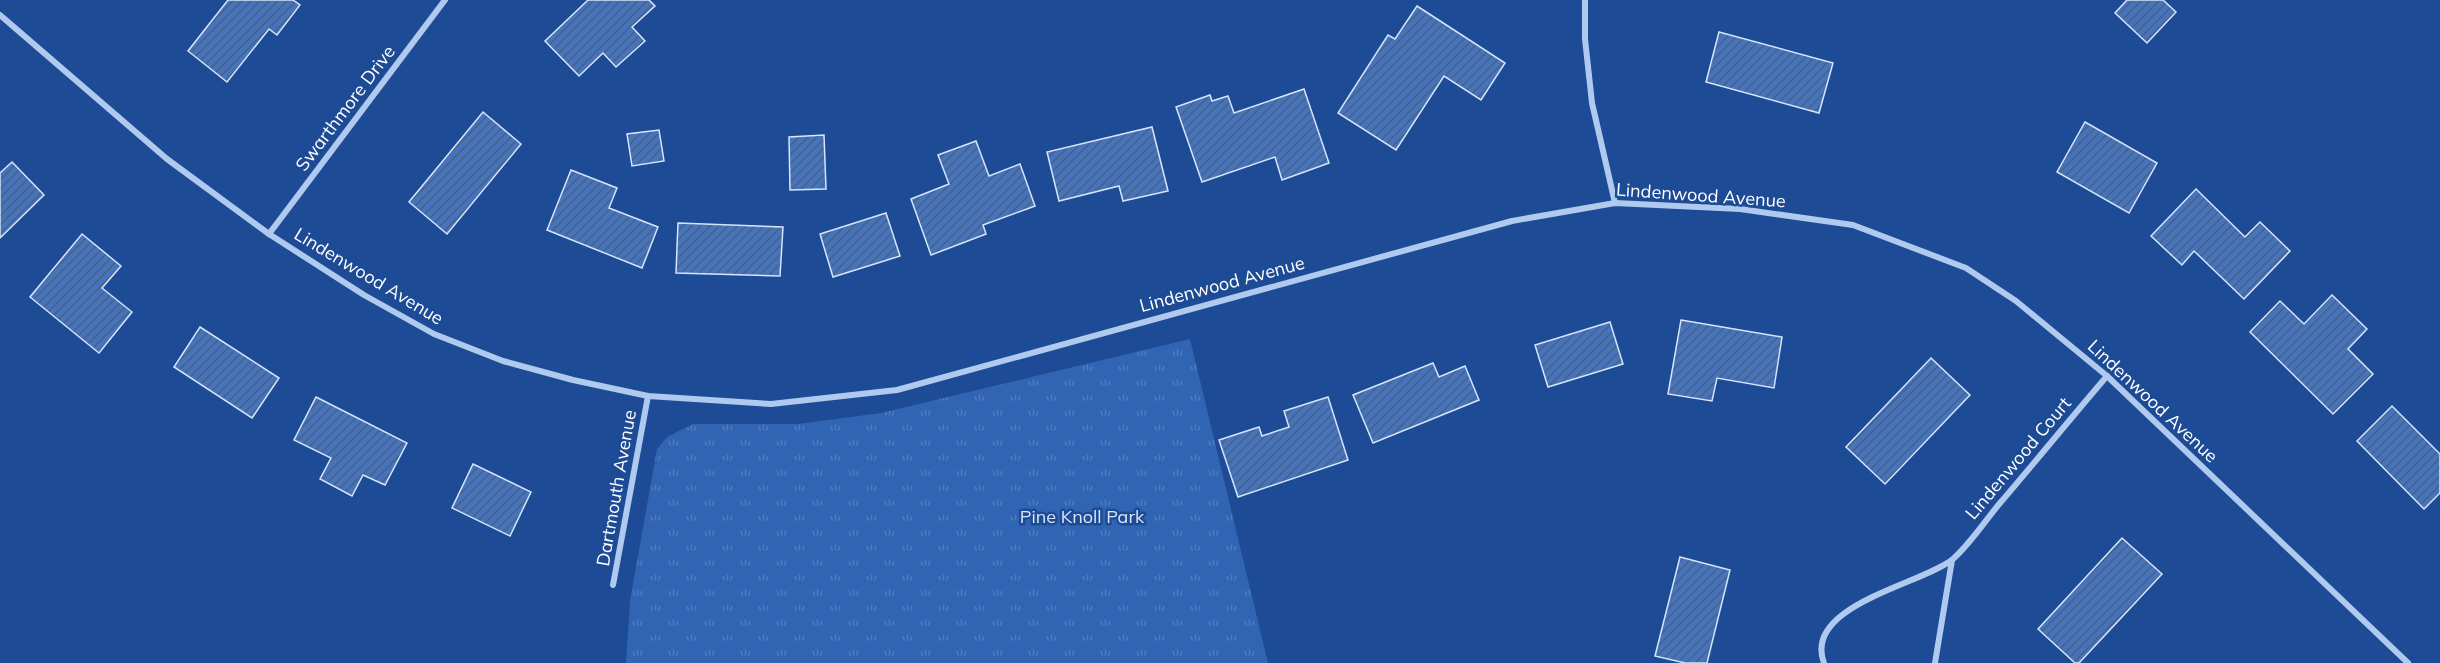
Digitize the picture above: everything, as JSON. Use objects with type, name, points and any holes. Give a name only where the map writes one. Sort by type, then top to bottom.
[{"type":"street","name":"Swarthmore Drive","points":[[269,234],[445,0]]},
{"type":"street","points":[[1585,0],[1585,39],[1592,103],[1615,203]]},
{"type":"street","name":"Lindenwood Avenue","points":[[0,15],[167,159],[269,234],[364,295],[434,334],[503,361],[573,380],[648,396],[771,404],[897,390],[1512,220],[1615,203],[1740,209],[1853,225],[1966,268],[2016,301],[2107,376],[2408,663]]},
{"type":"street","name":"Lindenwood Court","points":[[1824,663],[1822,657],[1826,634],[1840,616],[1860,603],[1952,560],[2107,376]]},
{"type":"street","name":"Dartmouth Avenue","points":[[613,585],[648,396]]},
{"type":"street","points":[[1935,663],[1952,560]]},
{"type":"green space","name":"Pine Knoll Park","points":[[1190,339],[1268,663],[626,663],[630,601],[657,449],[667,437],[693,424],[798,424],[881,413]]},
{"type":"building","points":[[228,0],[293,0],[300,5],[277,35],[269,29],[227,82],[188,51]]},
{"type":"building","points":[[588,0],[649,0],[655,6],[632,27],[645,41],[616,67],[603,53],[579,76],[545,41]]},
{"type":"building","points":[[2127,0],[2163,0],[2176,12],[2147,43],[2115,13]]},
{"type":"building","points":[[1417,6],[1505,63],[1481,100],[1444,76],[1396,150],[1338,113],[1388,35],[1395,39]]},
{"type":"building","points":[[1719,32],[1833,63],[1819,113],[1706,82]]},
{"type":"building","points":[[1304,89],[1329,163],[1282,180],[1275,157],[1202,182],[1176,107],[1210,95],[1212,101],[1228,96],[1234,113]]},
{"type":"building","points":[[483,112],[521,144],[447,234],[409,202]]},
{"type":"building","points":[[2085,122],[2157,163],[2129,213],[2057,172]]},
{"type":"building","points":[[1152,127],[1168,191],[1123,201],[1119,186],[1059,201],[1047,152]]},
{"type":"building","points":[[659,130],[664,161],[632,166],[627,134]]},
{"type":"building","points":[[824,135],[826,189],[790,190],[789,137]]},
{"type":"building","points":[[976,141],[989,176],[1020,164],[1035,206],[983,225],[986,234],[931,255],[911,199],[949,184],[938,155]]},
{"type":"building","points":[[12,162],[44,195],[0,238],[0,173]]},
{"type":"building","points":[[571,170],[617,188],[609,208],[658,227],[642,268],[547,230]]},
{"type":"building","points":[[2196,189],[2245,237],[2260,222],[2290,251],[2244,299],[2194,251],[2182,265],[2151,236]]},
{"type":"building","points":[[886,213],[900,256],[833,277],[820,234]]},
{"type":"building","points":[[678,223],[783,227],[780,276],[676,273]]},
{"type":"building","points":[[82,234],[121,266],[102,288],[132,312],[99,353],[30,297]]},
{"type":"building","points":[[2332,295],[2367,329],[2348,349],[2373,374],[2333,414],[2250,332],[2280,301],[2304,324]]},
{"type":"building","points":[[1681,320],[1782,337],[1774,388],[1717,378],[1712,401],[1668,394]]},
{"type":"building","points":[[1610,322],[1623,364],[1548,387],[1535,345]]},
{"type":"building","points":[[200,327],[279,378],[252,418],[174,367]]},
{"type":"building","points":[[1931,358],[1970,395],[1885,484],[1846,447]]},
{"type":"building","points":[[1433,363],[1439,377],[1465,366],[1479,400],[1373,443],[1353,395]]},
{"type":"building","points":[[316,397],[407,443],[385,485],[363,475],[352,496],[320,479],[331,458],[294,440]]},
{"type":"building","points":[[1328,397],[1348,460],[1238,497],[1219,440],[1259,427],[1262,436],[1289,427],[1284,411]]},
{"type":"building","points":[[2392,406],[2440,454],[2440,493],[2424,509],[2357,441]]},
{"type":"building","points":[[473,464],[531,492],[510,536],[452,508]]},
{"type":"building","points":[[2122,538],[2162,574],[2079,663],[2075,663],[2038,629]]},
{"type":"building","points":[[1680,557],[1730,570],[1707,663],[1685,663],[1655,656]]}]
